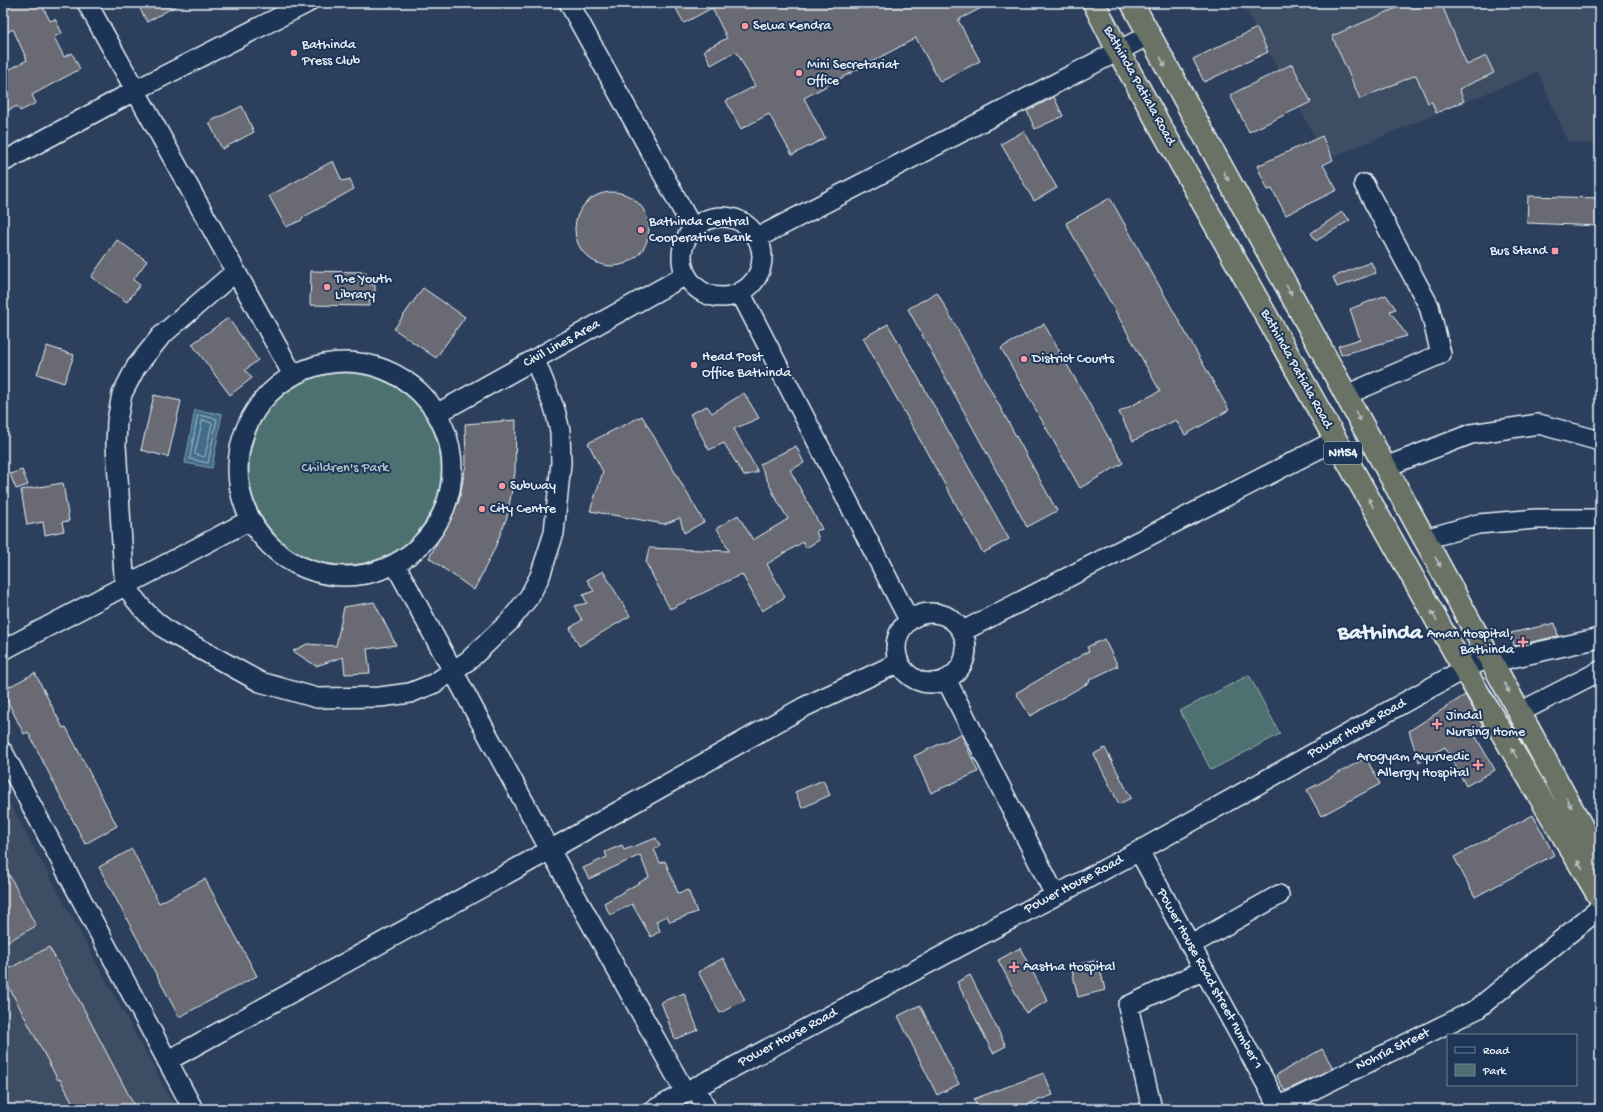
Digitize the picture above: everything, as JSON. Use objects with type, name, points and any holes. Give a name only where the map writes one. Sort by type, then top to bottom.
[{"type":"highway","name":"Bathinda Patiala Road","points":[[1094,3],[1118,51],[1464,669],[1600,898]]},
{"type":"highway","name":"NH54","points":[[1132,3],[1600,860]]},
{"type":"street","points":[[87,3],[134,91],[293,375]]},
{"type":"street","points":[[3,162],[134,91],[307,3]]},
{"type":"street","points":[[569,3],[693,229]]},
{"type":"street","points":[[757,238],[1149,35]]},
{"type":"street","points":[[1346,395],[1442,354],[1429,306],[1364,184]]},
{"type":"street","points":[[727,217],[744,224],[757,238],[761,256],[757,274],[750,284],[740,292],[728,296],[716,296],[704,292],[694,285],[686,275],[682,264],[682,251],[686,239],[693,229],[703,221],[715,218],[727,217]]},
{"type":"street","points":[[235,272],[161,336],[136,367],[122,394],[117,421],[116,445],[119,514],[124,576],[127,585],[143,608],[159,625],[251,678],[300,695],[317,698],[380,697],[410,693],[435,683],[452,670],[469,660],[521,608],[529,597],[540,576],[554,533],[561,463],[559,421],[534,360]]},
{"type":"street","name":"Civil Lines Area","points":[[438,413],[686,275]]},
{"type":"street","points":[[740,292],[909,620]]},
{"type":"street","points":[[357,362],[370,365],[389,370],[417,388],[438,413],[451,446],[453,481],[443,515],[423,544],[395,564],[363,575],[330,575],[298,566],[270,547],[250,520],[239,488],[238,455],[248,423],[266,396],[293,375],[324,363],[357,362]]},
{"type":"street","points":[[1386,467],[1470,434],[1539,424],[1600,441]]},
{"type":"street","points":[[963,632],[1336,440]]},
{"type":"street","points":[[1425,539],[1478,524],[1536,519],[1600,520]]},
{"type":"street","points":[[3,650],[250,520]]},
{"type":"street","points":[[395,564],[550,850],[691,1089],[706,1109]]},
{"type":"street","points":[[934,613],[953,619],[963,632],[967,652],[961,669],[947,681],[927,684],[908,676],[898,663],[895,645],[900,630],[909,620],[916,616],[934,613]]},
{"type":"street","name":"Power House Road","points":[[655,1109],[1139,850],[1464,669],[1492,660],[1600,638]]},
{"type":"street","points":[[167,1061],[550,850],[804,707],[898,663]]},
{"type":"street","points":[[1520,712],[1600,671]]},
{"type":"street","points":[[947,681],[1055,895]]},
{"type":"street","points":[[3,752],[192,1109]]},
{"type":"street","name":"Power House Road street number 1","points":[[1139,850],[1278,1108]]},
{"type":"street","points":[[1191,945],[1280,895]]},
{"type":"street","name":"Nohria Street","points":[[1278,1108],[1477,1009],[1600,908]]},
{"type":"street","points":[[1152,1109],[1128,1006],[1204,970]]},
{"type":"shaded area","points":[[1242,3],[1600,3],[1600,144],[1568,142],[1538,72],[1327,159]]},
{"type":"shaded area","points":[[3,791],[176,1109],[3,1109]]},
{"type":"green space","name":"Children's Park","points":[[336,373],[354,373],[382,380],[398,389],[413,401],[425,416],[434,432],[441,460],[441,478],[434,506],[425,522],[413,537],[398,549],[382,558],[354,565],[336,565],[317,561],[300,554],[284,543],[271,530],[260,514],[253,497],[249,478],[249,460],[253,441],[260,424],[271,408],[284,395],[300,384],[317,377]]},
{"type":"green space","points":[[1249,675],[1280,734],[1211,770],[1180,711]]},
{"type":"water","points":[[195,410],[222,414],[212,468],[185,463]]},
{"type":"building","points":[[3,3],[41,3],[50,21],[55,19],[62,33],[54,37],[64,57],[72,53],[80,69],[32,95],[36,103],[20,111],[17,106],[3,113],[3,73],[27,60],[13,29],[8,32],[3,21]]},
{"type":"building","points":[[137,3],[181,3],[147,22]]},
{"type":"building","name":"Mini Secretariat Office","points":[[673,3],[991,3],[958,20],[980,61],[940,82],[916,38],[804,98],[825,138],[792,155],[769,114],[741,129],[726,101],[755,86],[736,51],[711,65],[704,50],[727,38],[712,8],[684,23]]},
{"type":"building","points":[[1408,3],[1441,3],[1467,65],[1486,56],[1494,73],[1459,89],[1464,101],[1436,113],[1432,102],[1428,103],[1416,75],[1360,99],[1332,36]]},
{"type":"building","points":[[1257,28],[1268,52],[1204,82],[1193,59]]},
{"type":"building","points":[[1292,64],[1311,102],[1249,132],[1230,95]]},
{"type":"building","points":[[1054,97],[1063,116],[1035,129],[1027,111]]},
{"type":"building","points":[[242,106],[254,132],[222,149],[209,122]]},
{"type":"building","points":[[1024,131],[1057,188],[1034,201],[1001,144]]},
{"type":"building","points":[[1322,136],[1333,160],[1323,165],[1337,190],[1286,215],[1272,189],[1268,190],[1257,166]]},
{"type":"building","points":[[333,161],[342,181],[350,179],[354,189],[302,218],[302,220],[286,227],[269,196]]},
{"type":"building","points":[[612,192],[633,198],[643,208],[649,229],[643,250],[633,260],[612,266],[591,260],[581,250],[575,229],[581,208],[591,198]]},
{"type":"building","points":[[1528,196],[1600,198],[1600,226],[1527,223]]},
{"type":"building","points":[[1110,198],[1229,410],[1185,435],[1176,420],[1133,441],[1119,412],[1160,391],[1066,223]]},
{"type":"building","points":[[1342,212],[1350,220],[1316,241],[1311,233]]},
{"type":"building","points":[[117,240],[147,261],[133,280],[140,285],[127,302],[91,277]]},
{"type":"building","points":[[1371,262],[1376,273],[1337,287],[1333,277]]},
{"type":"building","points":[[311,271],[366,272],[366,284],[375,285],[375,298],[370,298],[369,306],[310,305]]},
{"type":"building","points":[[423,288],[465,317],[436,358],[394,329]]},
{"type":"building","points":[[937,292],[1057,511],[1027,527],[908,309]]},
{"type":"building","points":[[1386,295],[1396,309],[1390,311],[1407,336],[1341,355],[1338,346],[1360,339],[1350,309]]},
{"type":"building","points":[[228,318],[258,360],[245,370],[252,378],[230,395],[192,344]]},
{"type":"building","points":[[888,324],[1009,539],[983,553],[863,338]]},
{"type":"building","points":[[1044,324],[1123,463],[1080,488],[1001,348]]},
{"type":"building","points":[[47,346],[74,355],[64,383],[37,374]]},
{"type":"building","points":[[744,393],[759,418],[734,429],[758,472],[744,476],[724,443],[709,450],[690,414],[707,406],[712,413]]},
{"type":"building","points":[[154,395],[181,401],[168,457],[141,450]]},
{"type":"building","points":[[642,416],[704,522],[684,533],[680,518],[664,524],[590,511],[603,472],[588,443]]},
{"type":"building","name":"City Centre","points":[[516,420],[515,473],[507,517],[494,550],[474,590],[429,558],[459,501],[466,464],[465,424]]},
{"type":"building","points":[[796,446],[804,463],[790,470],[822,529],[816,531],[819,540],[806,548],[803,542],[767,564],[785,597],[762,611],[742,574],[670,609],[646,563],[649,548],[729,551],[717,528],[738,515],[753,540],[788,519],[774,495],[760,464]]},
{"type":"building","points":[[22,470],[28,485],[16,489],[10,474]]},
{"type":"building","points":[[63,483],[69,521],[62,522],[64,531],[45,535],[43,522],[27,525],[21,490]]},
{"type":"building","points":[[603,571],[630,616],[579,646],[570,628],[582,620],[574,606],[587,603],[583,595],[594,591],[587,580]]},
{"type":"building","points":[[374,602],[396,645],[367,649],[370,673],[345,674],[343,657],[316,666],[293,651],[307,644],[336,646],[344,607]]},
{"type":"building","points":[[1555,623],[1558,636],[1514,646],[1511,633]]},
{"type":"building","points":[[1104,639],[1118,666],[1089,680],[1090,682],[1030,716],[1016,693],[1089,651],[1087,647]]},
{"type":"building","points":[[35,673],[63,728],[66,727],[117,826],[85,844],[28,732],[24,734],[3,692],[3,690]]},
{"type":"building","points":[[1465,695],[1483,726],[1473,732],[1495,770],[1466,786],[1445,747],[1419,762],[1409,731]]},
{"type":"building","points":[[961,734],[978,772],[931,793],[914,756]]},
{"type":"building","points":[[1105,748],[1131,798],[1119,804],[1094,754]]},
{"type":"building","points":[[1366,758],[1380,784],[1321,816],[1307,790]]},
{"type":"building","points":[[823,780],[830,795],[802,808],[795,792]]},
{"type":"building","points":[[1533,815],[1554,855],[1475,897],[1454,857]]},
{"type":"building","points":[[656,838],[660,846],[654,849],[660,863],[665,861],[678,893],[688,890],[697,912],[670,922],[667,916],[656,921],[660,931],[651,937],[632,904],[610,915],[604,903],[649,877],[640,855],[589,879],[583,868],[607,857],[605,852],[622,845],[624,850]]},
{"type":"building","points":[[132,849],[159,903],[205,879],[257,976],[179,1017],[99,867]]},
{"type":"building","points":[[3,863],[36,926],[3,944]]},
{"type":"building","points":[[49,947],[76,994],[136,1109],[76,1109],[60,1079],[58,1080],[3,976],[3,972]]},
{"type":"building","points":[[1020,948],[1048,1001],[1026,1013],[998,960]]},
{"type":"building","points":[[723,958],[745,1000],[720,1013],[698,972]]},
{"type":"building","points":[[1098,960],[1105,990],[1078,997],[1071,966]]},
{"type":"building","points":[[970,975],[1006,1046],[993,1053],[957,982]]},
{"type":"building","points":[[684,993],[698,1030],[675,1039],[661,1002]]},
{"type":"building","points":[[920,1005],[959,1084],[937,1095],[898,1016]]},
{"type":"building","points":[[1322,1049],[1333,1068],[1285,1091],[1276,1075]]},
{"type":"building","points":[[1044,1073],[1053,1095],[1014,1109],[978,1109],[974,1099]]},
{"type":"place","name":"Sewa Kendra","points":[[745,26]]},
{"type":"place","name":"Bathinda Press Club","points":[[294,53]]},
{"type":"place","name":"Mini Secretariat Office","points":[[799,73]]},
{"type":"place","name":"Bathinda Central Cooperative Bank","points":[[641,230]]},
{"type":"place","name":"Bus Stand","points":[[1555,251]]},
{"type":"place","name":"The Youth Library","points":[[327,287]]},
{"type":"place","name":"District Courts","points":[[1024,359]]},
{"type":"place","name":"Head Post Office Bathinda","points":[[694,365]]},
{"type":"place","name":"Subway","points":[[502,486]]},
{"type":"place","name":"City Centre","points":[[482,509]]},
{"type":"place","name":"Aman Hospital, Bathinda","points":[[1523,642]]},
{"type":"place","name":"Jindal Nursing Home","points":[[1437,724]]},
{"type":"place","name":"Arogyam Ayurvedic Allergy Hospital","points":[[1478,765]]},
{"type":"place","name":"Aastha Hospital","points":[[1014,967]]},
{"type":"district","name":"Bathinda","points":[[1380,634]]}]
